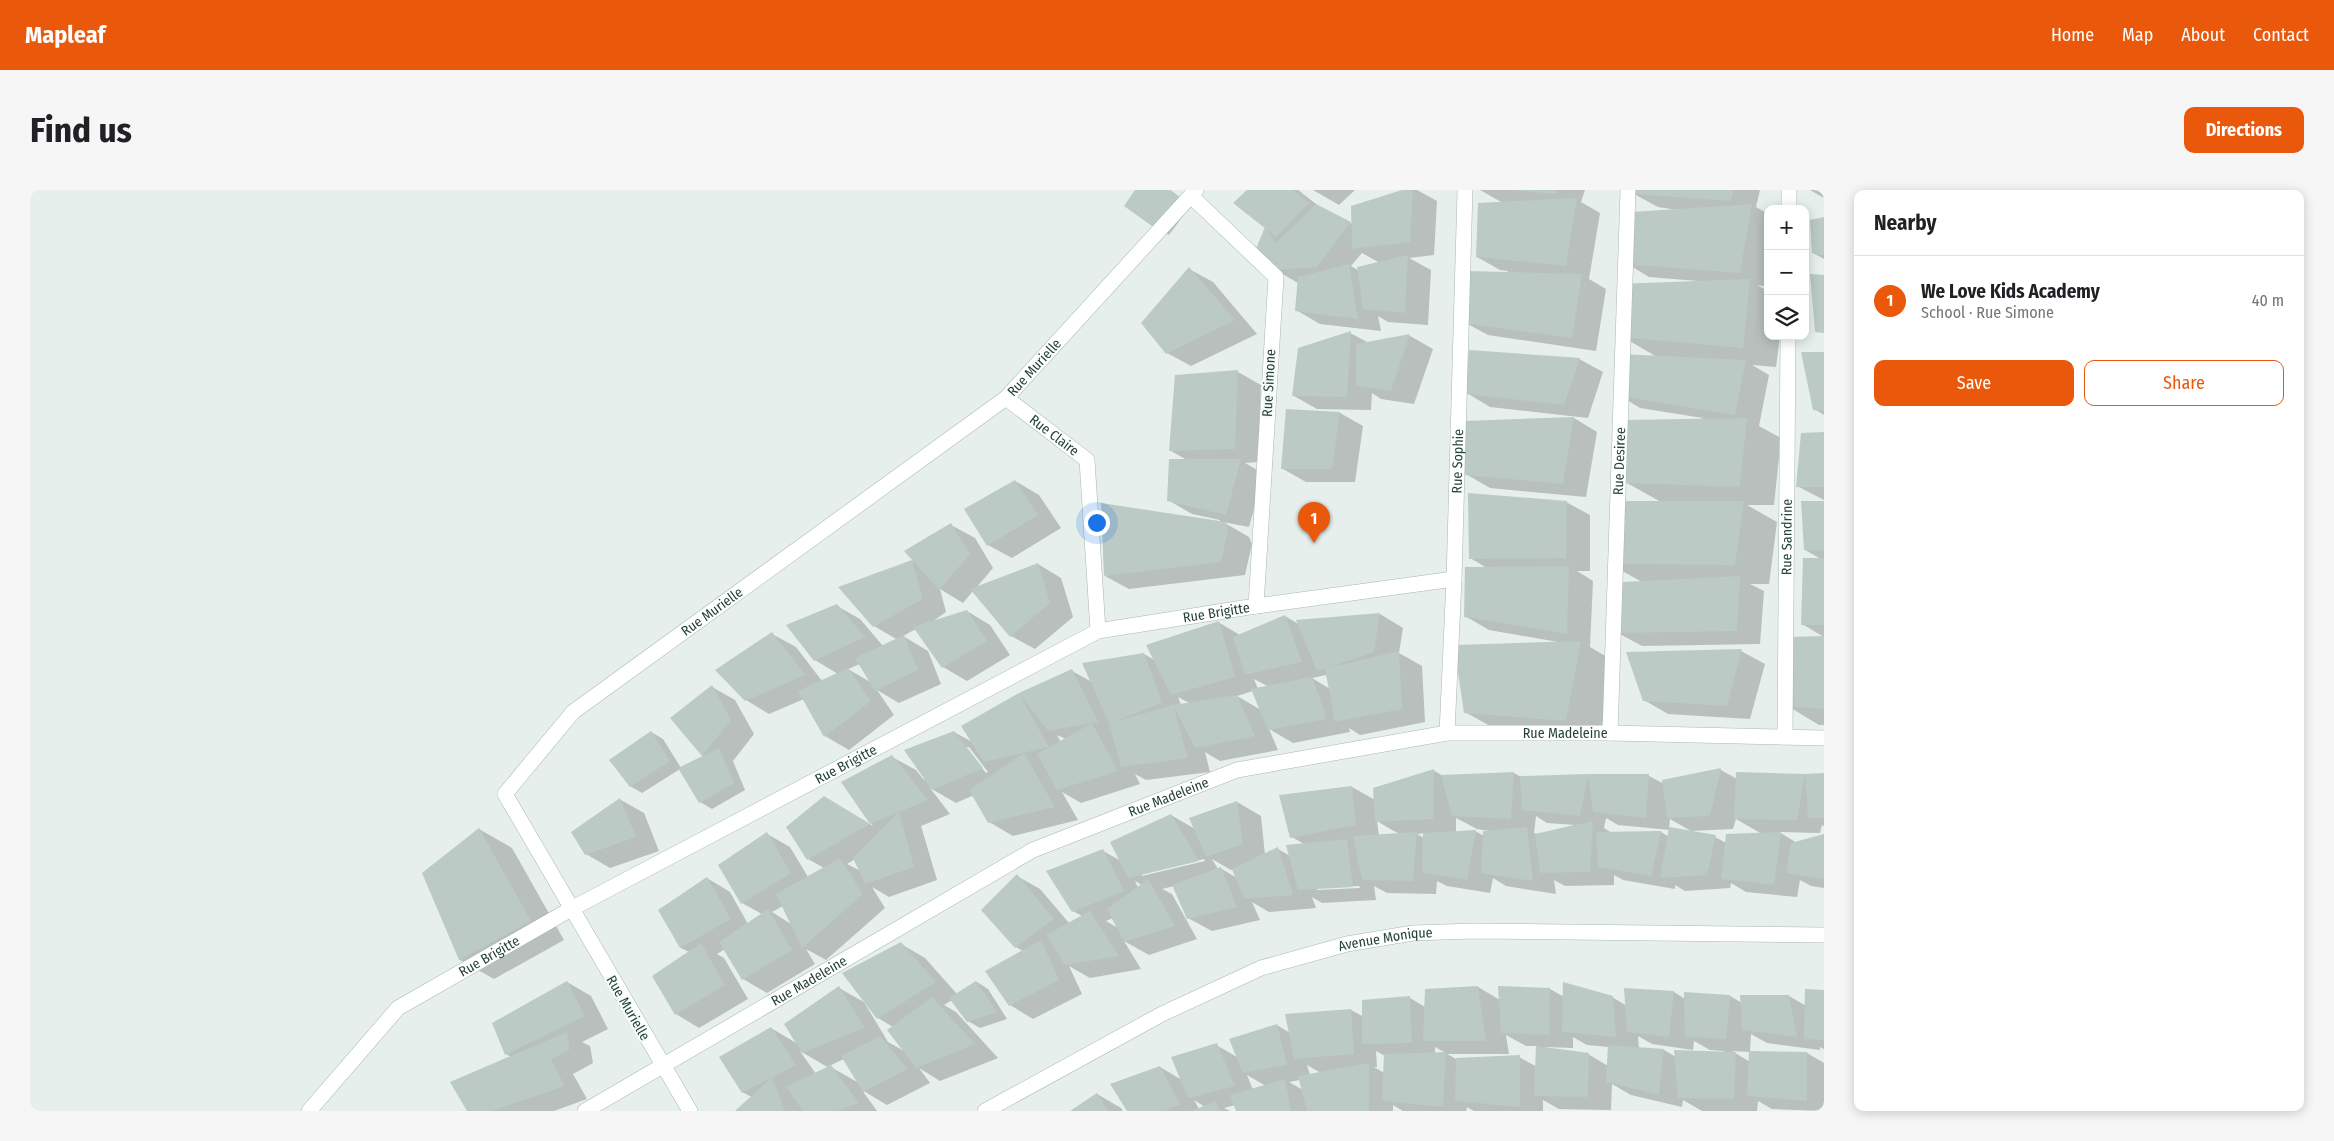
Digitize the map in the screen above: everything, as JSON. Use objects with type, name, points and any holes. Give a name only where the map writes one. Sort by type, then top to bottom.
[{"type":"street","name":"Rue Sophie","points":[[1447,732],[1454,579],[1465,190]]},
{"type":"street","name":"Rue Desiree","points":[[1610,732],[1628,190]]},
{"type":"street","points":[[1789,190],[1789,205]]},
{"type":"street","name":"Rue Murielle","points":[[690,1111],[505,794],[572,712],[1006,398],[1194,193]]},
{"type":"street","name":"Rue Simone","points":[[1194,193],[1276,277],[1256,606]]},
{"type":"street","name":"Rue Sandrine","points":[[1785,737],[1788,340]]},
{"type":"street","name":"Rue Claire","points":[[1006,398],[1086,460],[1098,632]]},
{"type":"street","name":"Rue Brigitte","points":[[309,1111],[398,1008],[571,909],[1098,632],[1256,606],[1454,579]]},
{"type":"street","name":"Rue Madeleine","points":[[585,1111],[1033,850],[1237,770],[1447,732],[1610,732],[1824,738]]},
{"type":"street","name":"Avenue Monique","points":[[985,1111],[1162,1014],[1261,968],[1347,944],[1413,933],[1474,930],[1824,934]]},
{"type":"building","points":[[1135,190],[1170,190],[1180,197],[1156,229],[1124,206]]},
{"type":"building","points":[[1247,190],[1293,190],[1309,203],[1276,237],[1233,203]]},
{"type":"building","points":[[1402,190],[1413,190],[1410,242],[1352,249],[1351,206]]},
{"type":"building","points":[[1509,190],[1557,190],[1556,194]]},
{"type":"building","points":[[1633,190],[1734,190],[1731,201],[1633,194]]},
{"type":"building","points":[[1577,198],[1566,266],[1476,257],[1478,203]]},
{"type":"building","points":[[1316,204],[1351,222],[1317,267],[1273,270],[1255,251],[1265,227],[1276,243]]},
{"type":"building","points":[[1752,204],[1740,273],[1624,264],[1632,212]]},
{"type":"building","points":[[1824,217],[1824,255],[1812,253],[1810,220]]},
{"type":"building","points":[[1408,255],[1405,313],[1363,309],[1357,267]]},
{"type":"building","points":[[1349,264],[1358,319],[1295,311],[1298,277]]},
{"type":"building","points":[[1189,267],[1235,320],[1166,354],[1141,323]]},
{"type":"building","points":[[1467,271],[1582,274],[1572,338],[1463,323]]},
{"type":"building","points":[[1810,274],[1824,275],[1824,333],[1815,332]]},
{"type":"building","points":[[1750,279],[1743,348],[1619,337],[1618,284]]},
{"type":"building","points":[[1351,331],[1347,397],[1292,396],[1298,348]]},
{"type":"building","points":[[1410,334],[1391,391],[1356,386],[1356,344]]},
{"type":"building","points":[[1469,350],[1580,358],[1564,405],[1465,394]]},
{"type":"building","points":[[1801,352],[1824,352],[1824,411],[1813,410]]},
{"type":"building","points":[[1620,354],[1746,360],[1735,415],[1615,395]]},
{"type":"building","points":[[1238,370],[1235,449],[1169,451],[1175,375]]},
{"type":"building","points":[[1286,409],[1340,412],[1332,469],[1281,469]]},
{"type":"building","points":[[1574,417],[1563,484],[1465,475],[1464,421]]},
{"type":"building","points":[[1747,418],[1740,487],[1626,483],[1623,420]]},
{"type":"building","points":[[1824,432],[1824,487],[1796,487],[1801,433]]},
{"type":"building","points":[[1169,459],[1241,459],[1226,515],[1167,501]]},
{"type":"building","points":[[1015,480],[1038,515],[987,546],[964,509]]},
{"type":"building","points":[[1468,493],[1567,501],[1566,558],[1469,559]]},
{"type":"building","points":[[1623,501],[1744,501],[1735,565],[1609,564]]},
{"type":"building","points":[[1801,501],[1824,501],[1824,551],[1804,550]]},
{"type":"building","points":[[1101,503],[1226,522],[1228,530],[1221,562],[1104,576]]},
{"type":"building","points":[[951,523],[970,554],[939,590],[904,551]]},
{"type":"building","points":[[1803,558],[1824,558],[1824,625],[1801,625]]},
{"type":"building","points":[[912,560],[923,599],[873,627],[838,587]]},
{"type":"building","points":[[1038,563],[1050,603],[1010,637],[970,589]]},
{"type":"building","points":[[1569,566],[1567,634],[1464,617],[1465,567]]},
{"type":"building","points":[[1740,576],[1737,631],[1617,633],[1623,582]]},
{"type":"building","points":[[837,604],[865,637],[814,661],[786,625]]},
{"type":"building","points":[[967,610],[987,641],[942,668],[913,627]]},
{"type":"building","points":[[1380,613],[1374,652],[1327,668],[1399,651],[1402,709],[1335,722],[1325,669],[1317,671],[1296,620]]},
{"type":"building","points":[[1285,615],[1302,662],[1245,675],[1233,637]]},
{"type":"building","points":[[1219,621],[1235,677],[1171,695],[1146,645]]},
{"type":"building","points":[[772,632],[805,675],[745,701],[715,670]]},
{"type":"building","points":[[904,635],[918,670],[875,691],[855,658]]},
{"type":"building","points":[[1824,636],[1824,709],[1784,706],[1786,637]]},
{"type":"building","points":[[1581,641],[1566,721],[1464,713],[1454,645]]},
{"type":"building","points":[[1742,649],[1727,706],[1643,701],[1626,652]]},
{"type":"building","points":[[1144,653],[1162,703],[1113,722],[1173,705],[1188,758],[1121,767],[1109,723],[1082,663]]},
{"type":"building","points":[[848,668],[871,701],[824,737],[798,691]]},
{"type":"building","points":[[1072,669],[1098,722],[1048,731],[1019,693]]},
{"type":"building","points":[[1312,677],[1327,719],[1268,730],[1251,689]]},
{"type":"building","points":[[712,685],[731,720],[702,756],[670,718]]},
{"type":"building","points":[[1019,693],[1049,747],[984,762],[961,726]]},
{"type":"building","points":[[1237,695],[1255,736],[1195,748],[1173,705]]},
{"type":"building","points":[[1092,723],[1118,771],[1057,790],[1037,754]]},
{"type":"building","points":[[651,731],[670,761],[630,787],[609,760]]},
{"type":"building","points":[[954,731],[983,768],[932,790],[904,750]]},
{"type":"building","points":[[719,748],[734,783],[699,803],[678,768]]},
{"type":"building","points":[[1024,753],[1055,807],[988,823],[969,790]]},
{"type":"building","points":[[892,755],[928,800],[870,824],[841,782]]},
{"type":"building","points":[[1721,768],[1710,816],[1667,818],[1662,780]]},
{"type":"building","points":[[1434,769],[1433,819],[1375,822],[1373,788]]},
{"type":"building","points":[[1514,772],[1511,819],[1452,816],[1441,775]]},
{"type":"building","points":[[1736,772],[1805,774],[1797,820],[1734,819]]},
{"type":"building","points":[[1824,773],[1824,818],[1808,818],[1805,774]]},
{"type":"building","points":[[1588,774],[1580,816],[1522,810],[1520,776]]},
{"type":"building","points":[[1588,774],[1649,774],[1646,818],[1593,812]]},
{"type":"building","points":[[1352,786],[1356,825],[1290,838],[1279,795]]},
{"type":"building","points":[[824,796],[870,824],[807,860],[786,827]]},
{"type":"building","points":[[620,798],[636,837],[585,855],[571,832]]},
{"type":"building","points":[[1237,801],[1243,844],[1206,857],[1189,818]]},
{"type":"building","points":[[899,812],[914,867],[865,884],[853,858]]},
{"type":"building","points":[[1171,814],[1199,861],[1128,878],[1110,842]]},
{"type":"building","points":[[1593,821],[1590,872],[1540,873],[1535,834]]},
{"type":"building","points":[[1527,827],[1533,881],[1481,873],[1483,831]]},
{"type":"building","points":[[1669,827],[1716,835],[1707,875],[1660,878]]},
{"type":"building","points":[[479,828],[531,921],[459,960],[422,873]]},
{"type":"building","points":[[1476,830],[1467,880],[1422,873],[1423,833]]},
{"type":"building","points":[[1661,831],[1651,876],[1598,867],[1596,832]]},
{"type":"building","points":[[767,832],[791,873],[741,904],[718,865]]},
{"type":"building","points":[[1417,832],[1413,881],[1362,880],[1353,836]]},
{"type":"building","points":[[1781,832],[1774,885],[1721,879],[1726,834]]},
{"type":"building","points":[[1824,834],[1824,879],[1786,873],[1791,843]]},
{"type":"building","points":[[1347,839],[1353,887],[1298,890],[1286,845]]},
{"type":"building","points":[[1278,847],[1293,895],[1244,899],[1232,869]]},
{"type":"building","points":[[1103,849],[1124,891],[1072,912],[1046,871]]},
{"type":"building","points":[[840,858],[863,894],[802,948],[776,894]]},
{"type":"building","points":[[1221,867],[1237,907],[1187,919],[1172,885]]},
{"type":"building","points":[[1017,874],[1054,919],[1015,948],[981,910]]},
{"type":"building","points":[[707,877],[731,919],[680,948],[658,910]]},
{"type":"building","points":[[1148,879],[1175,926],[1124,942],[1107,909]]},
{"type":"building","points":[[768,909],[792,950],[742,980],[719,942]]},
{"type":"building","points":[[1090,911],[1119,956],[1065,965],[1046,935]]},
{"type":"building","points":[[1041,940],[1059,980],[1009,1006],[985,971]]},
{"type":"building","points":[[901,942],[936,982],[877,1019],[842,973]]},
{"type":"building","points":[[701,943],[725,985],[675,1015],[652,976]]},
{"type":"building","points":[[567,981],[585,1016],[505,1055],[492,1023]]},
{"type":"building","points":[[976,981],[997,1012],[967,1022],[949,998]]},
{"type":"building","points":[[1563,982],[1613,996],[1616,1037],[1562,1032]]},
{"type":"building","points":[[839,986],[865,1028],[802,1053],[784,1024]]},
{"type":"building","points":[[1478,986],[1486,1041],[1423,1041],[1425,989]]},
{"type":"building","points":[[1498,986],[1550,988],[1549,1035],[1501,1033]]},
{"type":"building","points":[[1624,988],[1674,991],[1669,1037],[1627,1032]]},
{"type":"building","points":[[1805,989],[1824,990],[1824,1040],[1804,1039]]},
{"type":"building","points":[[1684,992],[1730,995],[1726,1039],[1685,1037]]},
{"type":"building","points":[[1740,995],[1789,995],[1797,1037],[1742,1030]]},
{"type":"building","points":[[1410,996],[1412,1043],[1362,1044],[1362,1000]]},
{"type":"building","points":[[932,997],[975,1044],[916,1068],[887,1030]]},
{"type":"building","points":[[1351,1009],[1354,1054],[1294,1059],[1285,1014]]},
{"type":"building","points":[[1277,1024],[1287,1065],[1243,1073],[1229,1039]]},
{"type":"building","points":[[771,1027],[796,1065],[742,1093],[719,1057]]},
{"type":"building","points":[[567,1032],[570,1049],[551,1060],[565,1086],[492,1111],[467,1111],[450,1082]]},
{"type":"building","points":[[880,1036],[908,1069],[863,1092],[841,1056]]},
{"type":"building","points":[[1217,1043],[1235,1086],[1188,1098],[1171,1057]]},
{"type":"building","points":[[1608,1045],[1664,1049],[1659,1095],[1606,1082]]},
{"type":"building","points":[[1536,1046],[1589,1053],[1588,1097],[1534,1096]]},
{"type":"building","points":[[1674,1050],[1736,1052],[1734,1099],[1678,1098]]},
{"type":"building","points":[[1749,1051],[1807,1052],[1807,1101],[1747,1096]]},
{"type":"building","points":[[1446,1052],[1443,1107],[1382,1101],[1384,1054]]},
{"type":"building","points":[[1520,1055],[1520,1107],[1455,1101],[1456,1058]]},
{"type":"building","points":[[1369,1063],[1369,1111],[1307,1111],[1298,1076]]},
{"type":"building","points":[[831,1065],[859,1103],[837,1111],[803,1111],[786,1087]]},
{"type":"building","points":[[1160,1066],[1180,1104],[1165,1111],[1127,1111],[1110,1084]]},
{"type":"building","points":[[772,1077],[785,1111],[735,1111]]},
{"type":"building","points":[[1285,1079],[1291,1111],[1236,1111],[1230,1095]]},
{"type":"building","points":[[1097,1093],[1108,1111],[1070,1111]]},
{"type":"building","points":[[1215,1101],[1221,1111],[1192,1111]]},
{"type":"place","name":"We Love Kids Academy","points":[[1314,543]]}]
